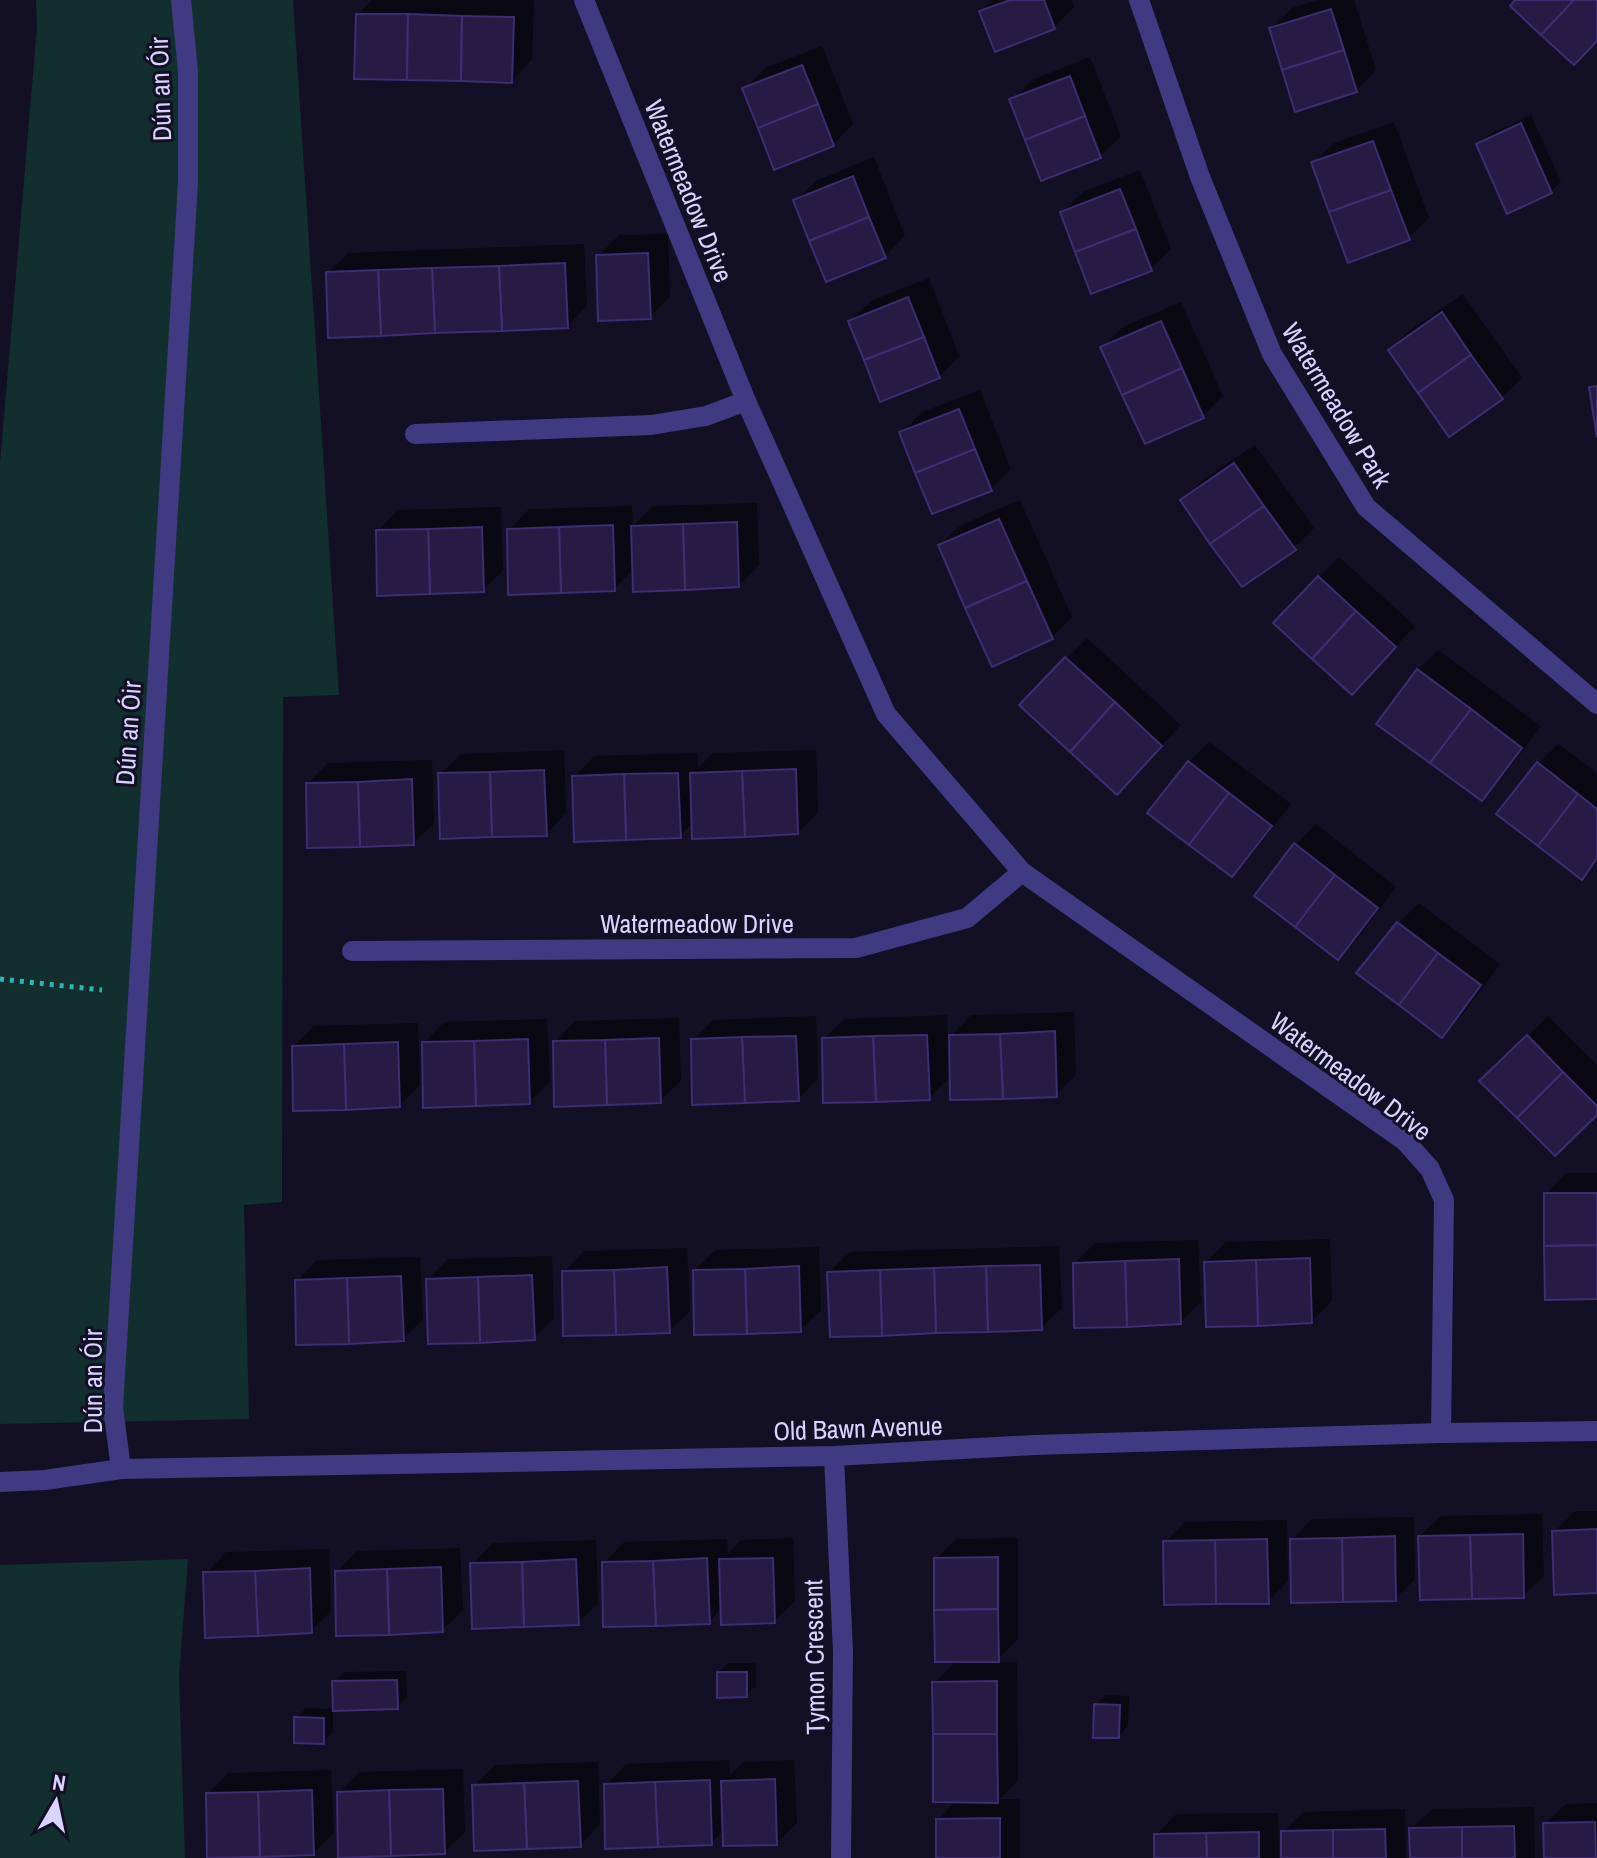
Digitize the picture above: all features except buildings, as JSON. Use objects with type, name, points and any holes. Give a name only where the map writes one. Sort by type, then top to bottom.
[{"type":"street","name":"Dún an Óir","points":[[121,1469],[113,1407],[188,183],[188,71],[181,0]]},
{"type":"street","name":"Watermeadow Drive","points":[[584,0],[746,401],[886,714],[1022,872],[1405,1141],[1430,1169],[1444,1200],[1441,1433]]},
{"type":"street","name":"Watermeadow Park","points":[[1139,0],[1200,177],[1272,354],[1366,507],[1597,704]]},
{"type":"street","points":[[415,434],[651,425],[706,416],[746,401]]},
{"type":"street","name":"Watermeadow Drive","points":[[352,951],[856,948],[967,918],[1022,872]]},
{"type":"street","name":"Old Bawn Avenue","points":[[0,1482],[45,1480],[121,1469],[834,1456],[1034,1445],[1597,1431]]},
{"type":"street","name":"Tymon Crescent","points":[[834,1456],[843,1652],[841,1858]]},
{"type":"path","points":[[0,979],[106,990]]},
{"type":"green space","points":[[36,0],[293,0],[339,695],[283,697],[282,1202],[244,1205],[249,1419],[0,1424],[0,463],[37,27]]},
{"type":"green space","points":[[188,1559],[179,1677],[185,1858],[0,1858],[0,1565]]}]
